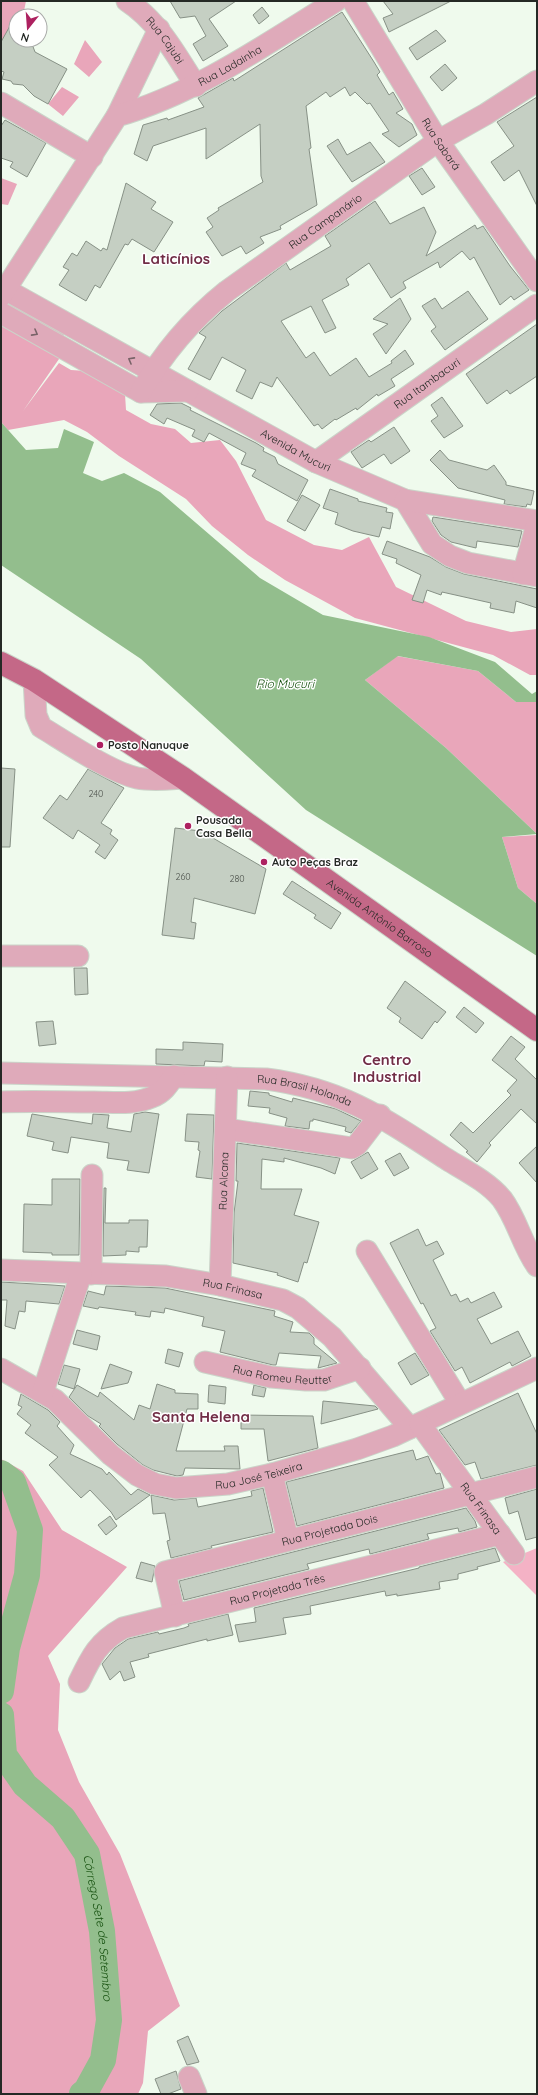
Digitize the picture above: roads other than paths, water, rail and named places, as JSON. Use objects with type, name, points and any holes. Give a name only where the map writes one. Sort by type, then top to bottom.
[{"type":"main road","name":"Avenida Antônio Barroso","points":[[1,663],[34,680],[183,778],[537,1030]]},
{"type":"street","name":"Rua Cajubi","points":[[127,1],[138,8],[159,29],[196,86]]},
{"type":"street","name":"Rua Ladainha","points":[[117,116],[150,107],[196,86],[336,1]]},
{"type":"street","name":"Rua Sabará","points":[[353,1],[438,141],[537,281]]},
{"type":"street","points":[[2,291],[92,157],[117,116],[159,29]]},
{"type":"street","name":"Rua Campanário","points":[[142,392],[153,372],[180,335],[201,312],[211,304],[438,141],[486,114],[537,81]]},
{"type":"street","points":[[1,103],[92,157]]},
{"type":"street","name":"Avenida Mucuri","points":[[2,291],[191,391],[316,462],[405,500],[537,521]]},
{"type":"street","name":"Rua Itambacuri","points":[[316,462],[537,305]]},
{"type":"street","points":[[1,313],[142,392],[191,391]]},
{"type":"street","points":[[405,500],[432,544],[450,556],[468,564],[530,575],[537,524]]},
{"type":"street","points":[[34,680],[36,715],[41,727],[119,771],[136,778],[154,780],[183,778]]},
{"type":"street","points":[[1,956],[78,956]]},
{"type":"street","name":"Rua Brasil Holanda","points":[[1,1073],[227,1077],[295,1083],[342,1098],[380,1115],[493,1190],[511,1213],[526,1249],[537,1266]]},
{"type":"street","points":[[1,1102],[124,1102],[142,1100],[152,1097],[165,1089],[174,1076]]},
{"type":"street","name":"Rua Alcana","points":[[220,1285],[227,1077]]},
{"type":"street","points":[[226,1129],[352,1148],[357,1145],[380,1115]]},
{"type":"street","points":[[43,1392],[86,1274],[92,1175]]},
{"type":"street","points":[[367,1251],[460,1403]]},
{"type":"street","name":"Rua Frinasa","points":[[1,1270],[166,1276],[220,1285],[268,1296],[298,1308],[332,1337],[415,1426],[470,1495],[514,1554]]},
{"type":"street","name":"Rua Romeu Reutter","points":[[205,1362],[271,1377],[306,1380],[324,1380],[360,1368]]},
{"type":"street","name":"Rua José Teixeira","points":[[1,1369],[43,1392],[69,1413],[111,1455],[137,1475],[155,1484],[176,1488],[193,1488],[228,1484],[272,1474],[357,1449],[415,1426],[460,1403],[537,1368]]},
{"type":"street","points":[[272,1474],[288,1540]]},
{"type":"street","name":"Rua Projetada Dois","points":[[175,1616],[165,1572],[470,1495],[537,1476]]},
{"type":"street","name":"Rua Projetada Três","points":[[79,1682],[99,1646],[109,1636],[123,1628],[500,1534]]},
{"type":"water","name":"Rio Mucuri","points":[[1,422],[26,450],[58,448],[64,429],[94,442],[83,473],[102,481],[124,473],[160,492],[260,578],[323,615],[429,637],[495,662],[532,694],[537,691],[537,702],[516,702],[478,671],[398,656],[365,680],[446,748],[537,834],[502,837],[518,888],[537,904],[537,956],[306,810],[141,659],[1,565]]},
{"type":"waterway","name":"Córrego Sete de Setembro","points":[[1,1473],[13,1482],[30,1530],[27,1575],[7,1648],[1,1691]]},
{"type":"waterway","name":"Córrego Sete de Setembro","points":[[1,1715],[4,1755],[25,1785],[63,1818],[87,1854],[102,1931],[109,2020],[103,2060],[86,2091],[82,2094]]},
{"type":"place","name":"Posto Nanuque","points":[[100,745]]},
{"type":"place","name":"Pousada Casa Bella","points":[[188,826]]},
{"type":"place","name":"Auto Peças Braz","points":[[264,862]]},
{"type":"district","name":"Laticínios","points":[[176,259]]},
{"type":"district","name":"Centro Industrial","points":[[387,1068]]},
{"type":"district","name":"Santa Helena","points":[[201,1417]]}]
